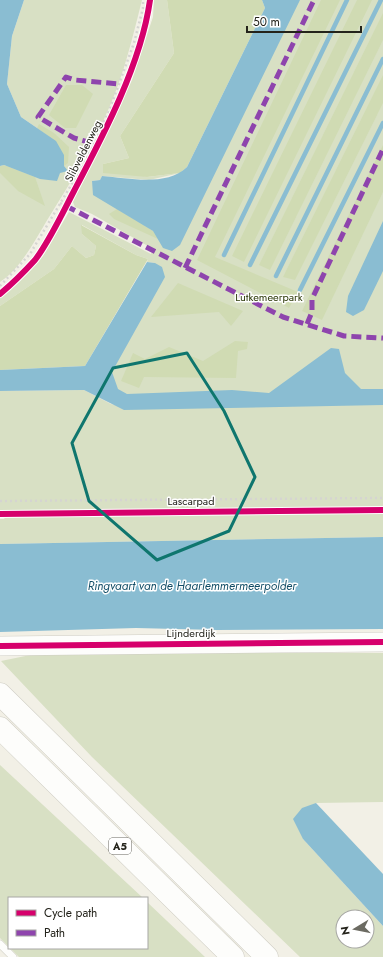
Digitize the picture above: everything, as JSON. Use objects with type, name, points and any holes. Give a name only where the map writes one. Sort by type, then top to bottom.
[{"type":"highway","name":"A5","points":[[0,694],[267,957]]},
{"type":"highway","name":"A5","points":[[4,731],[233,957]]},
{"type":"street","name":"Lijnderdijk","points":[[0,646],[383,642]]},
{"type":"lane","points":[[0,944],[13,957]]},
{"type":"path","points":[[0,286],[30,254],[73,182],[109,111],[134,43],[143,8],[143,0]]},
{"type":"path","points":[[147,22],[150,0]]},
{"type":"path","points":[[60,203],[66,206]]},
{"type":"path","points":[[0,294],[12,284]]},
{"type":"path","points":[[16,495],[27,500],[29,507]]},
{"type":"path","points":[[0,501],[383,498]]},
{"type":"highlighted area","points":[[187,353],[224,411],[255,477],[229,531],[157,560],[89,501],[72,443],[113,368]]},
{"type":"green space","points":[[24,0],[142,0],[128,55],[119,82],[109,108],[88,152],[26,255],[14,270],[0,282],[0,166],[64,166],[56,141],[21,117],[7,84],[12,36]]},
{"type":"green space","name":"Lutkemeerpark","points":[[154,0],[167,0],[174,53],[120,136],[129,158],[103,164],[147,177],[180,173],[149,180],[102,176],[100,180],[92,181],[94,189],[153,231],[291,0],[383,0],[383,537],[0,544],[0,519],[5,519],[0,515],[0,391],[84,390],[111,404],[126,408],[104,386],[155,263],[147,262],[148,259],[136,255],[82,225],[82,234],[96,246],[94,255],[86,258],[72,246],[54,269],[0,306],[0,295],[43,256],[69,212],[151,254],[153,249],[92,214],[75,207],[73,202],[132,80],[153,17]]},
{"type":"green space","points":[[167,0],[262,0],[265,8],[187,167],[180,173],[147,177],[103,173],[103,164],[129,158],[120,136],[174,53]]},
{"type":"green space","name":"Lutkemeerpark","points":[[321,0],[340,0],[215,257],[298,292],[289,308],[197,260]]},
{"type":"green space","points":[[357,0],[372,0],[244,262],[232,256]]},
{"type":"green space","points":[[383,13],[383,40],[270,270],[259,265]]},
{"type":"green space","points":[[383,75],[383,103],[295,280],[283,277]]},
{"type":"green space","points":[[66,85],[82,85],[93,94],[76,128],[65,128],[49,115]]},
{"type":"green space","points":[[39,124],[54,133],[69,147],[68,163],[64,166],[62,153],[52,139],[37,128]]},
{"type":"green space","points":[[383,145],[383,192],[322,320],[302,311]]},
{"type":"green space","points":[[4,165],[35,177],[45,206],[18,191],[0,173],[0,166]]},
{"type":"green space","points":[[117,209],[153,231],[158,239],[114,219],[109,214]]},
{"type":"green space","points":[[81,225],[136,255],[148,259],[85,366],[0,370],[0,306],[54,269],[72,246],[86,258],[94,255],[96,246],[82,234]]},
{"type":"green space","points":[[178,283],[243,311],[231,326],[219,312],[151,317]]},
{"type":"green space","points":[[235,341],[248,342],[247,349],[238,351],[236,378],[144,377],[139,388],[121,381],[133,353],[145,359],[169,347],[203,361]]},
{"type":"green space","points":[[40,653],[383,653],[383,802],[316,803],[303,839],[367,909],[335,909],[335,949],[375,949],[375,917],[383,926],[383,957],[300,957],[92,757],[1,661]]},
{"type":"green space","points":[[0,765],[142,897],[8,897],[8,946],[0,938]]},
{"type":"green space","points":[[148,903],[205,957],[19,957],[11,949],[148,949]]},
{"type":"water","points":[[0,0],[24,0],[12,36],[7,84],[21,117],[56,141],[64,155],[64,166],[68,171],[60,173],[57,181],[40,179],[4,165],[0,166]]},
{"type":"water","points":[[262,0],[300,0],[180,245],[172,251],[163,248],[153,231],[93,195],[92,181],[100,180],[102,176],[147,180],[158,179],[169,177],[187,167],[265,8]]},
{"type":"water","points":[[383,221],[383,271],[364,310],[353,316],[346,312],[348,296]]},
{"type":"water","points":[[147,262],[155,263],[162,267],[165,277],[112,372],[118,389],[127,394],[232,390],[269,393],[331,348],[339,349],[345,373],[361,389],[383,389],[383,405],[124,410],[84,390],[0,391],[0,370],[85,366]]},
{"type":"water","name":"Ringvaart van de Haarlemmermeerpolder","points":[[383,537],[383,629],[217,630],[136,628],[0,632],[0,544]]},
{"type":"water","points":[[316,803],[383,874],[383,926],[375,917],[375,909],[367,909],[303,839],[293,819],[302,808]]},
{"type":"waterway","points":[[224,255],[347,0]]},
{"type":"waterway","points":[[250,265],[381,0]]},
{"type":"waterway","points":[[276,276],[383,59]]},
{"type":"waterway","points":[[300,290],[383,123]]},
{"type":"marked path","points":[[185,268],[314,0]]},
{"type":"marked path","points":[[92,143],[74,138],[38,117],[66,77],[75,80],[119,84]]},
{"type":"marked path","points":[[307,324],[312,312],[312,299],[383,149]]},
{"type":"marked path","points":[[66,206],[283,317],[344,336],[383,338]]},
{"type":"cycle path","name":"Slibveldenweg","points":[[0,294],[35,260],[56,227],[109,122],[130,74],[139,49],[150,0]]},
{"type":"cycle path","name":"Lascarpad","points":[[0,514],[383,510]]},
{"type":"cycle path","points":[[0,646],[383,642]]}]
